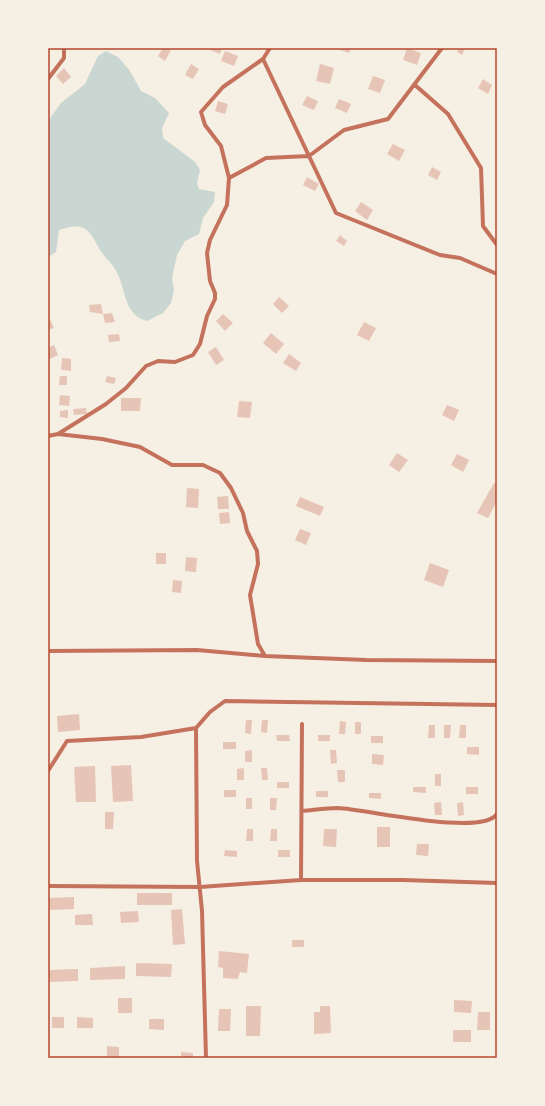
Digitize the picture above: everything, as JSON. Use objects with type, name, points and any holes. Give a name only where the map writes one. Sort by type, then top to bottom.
[{"type":"street","points":[[48,79],[64,58],[64,48]]},
{"type":"street","points":[[58,434],[106,404],[126,388],[146,366],[158,361],[175,362],[193,355],[198,350],[207,316],[215,299],[215,293],[210,281],[207,252],[210,240],[227,205],[229,178],[221,146],[205,125],[201,112],[223,87],[263,59],[270,48]]},
{"type":"street","points":[[229,178],[266,158],[309,156],[344,130],[388,119],[415,86],[442,48]]},
{"type":"street","points":[[263,59],[336,213],[440,255],[460,258],[497,274]]},
{"type":"street","points":[[415,86],[448,114],[481,168],[483,226],[497,245]]},
{"type":"street","points":[[48,436],[58,434],[102,438],[140,447],[172,465],[203,465],[220,472],[231,488],[243,513],[247,531],[257,551],[258,564],[250,595],[258,644],[265,656]]},
{"type":"street","points":[[48,651],[197,650],[265,656],[366,660],[497,661]]},
{"type":"street","points":[[48,771],[68,741],[141,737],[196,728],[210,712],[225,701],[497,706]]},
{"type":"street","points":[[301,880],[302,724]]},
{"type":"street","points":[[196,728],[196,841],[200,887],[206,1058]]},
{"type":"street","points":[[302,811],[338,808],[443,822],[484,822],[494,819],[497,814]]},
{"type":"street","points":[[48,886],[200,887],[301,880],[403,880],[497,883]]},
{"type":"shaded area","points":[[106,51],[118,57],[130,71],[141,91],[155,98],[169,113],[162,128],[163,138],[195,162],[200,170],[197,183],[199,189],[215,192],[214,202],[203,218],[199,234],[185,241],[177,255],[172,278],[174,290],[171,303],[163,313],[147,321],[139,318],[133,313],[126,300],[119,276],[115,269],[102,253],[89,232],[85,229],[75,227],[59,230],[56,252],[48,257],[48,121],[61,103],[85,84],[98,56]]},
{"type":"building","points":[[163,48],[171,50],[165,61],[158,56]]},
{"type":"building","points":[[211,48],[222,48],[220,54],[210,50]]},
{"type":"building","points":[[341,48],[351,48],[349,53],[340,50]]},
{"type":"building","points":[[407,48],[421,53],[417,65],[403,60]]},
{"type":"building","points":[[459,48],[465,48],[462,55],[457,52]]},
{"type":"building","points":[[225,51],[238,56],[234,66],[221,61]]},
{"type":"building","points":[[191,64],[199,69],[193,79],[185,75]]},
{"type":"building","points":[[320,64],[334,68],[330,84],[316,81]]},
{"type":"building","points":[[64,68],[71,77],[63,84],[56,76]]},
{"type":"building","points":[[373,76],[385,80],[380,93],[368,89]]},
{"type":"building","points":[[483,79],[492,85],[488,94],[478,88]]},
{"type":"building","points":[[307,96],[318,101],[314,110],[302,105]]},
{"type":"building","points":[[339,99],[351,104],[347,113],[335,108]]},
{"type":"building","points":[[218,101],[228,104],[225,114],[215,111]]},
{"type":"building","points":[[393,144],[405,150],[399,161],[387,154]]},
{"type":"building","points":[[432,167],[441,172],[437,180],[428,175]]},
{"type":"building","points":[[307,177],[319,184],[315,191],[303,185]]},
{"type":"building","points":[[361,202],[373,210],[367,220],[355,211]]},
{"type":"building","points":[[340,235],[347,241],[344,246],[336,241]]},
{"type":"building","points":[[279,297],[289,306],[282,313],[273,304]]},
{"type":"building","points":[[101,304],[103,314],[90,312],[89,305]]},
{"type":"building","points":[[112,313],[115,322],[105,323],[103,314]]},
{"type":"building","points":[[223,314],[233,323],[225,331],[216,321]]},
{"type":"building","points":[[49,317],[54,328],[48,330],[48,318]]},
{"type":"building","points":[[364,322],[376,328],[369,341],[357,335]]},
{"type":"building","points":[[271,333],[284,344],[276,354],[263,343]]},
{"type":"building","points":[[119,334],[120,341],[109,342],[108,335]]},
{"type":"building","points":[[54,345],[58,355],[48,360],[48,348]]},
{"type":"building","points":[[216,347],[224,360],[216,365],[208,352]]},
{"type":"building","points":[[289,354],[301,363],[296,371],[283,363]]},
{"type":"building","points":[[62,358],[71,359],[71,371],[61,370]]},
{"type":"building","points":[[60,376],[67,376],[67,385],[59,385]]},
{"type":"building","points":[[107,376],[116,378],[114,384],[105,382]]},
{"type":"building","points":[[60,395],[70,396],[69,406],[59,405]]},
{"type":"building","points":[[121,398],[141,398],[140,411],[121,411]]},
{"type":"building","points":[[239,401],[252,402],[250,418],[237,417]]},
{"type":"building","points":[[447,405],[459,410],[454,421],[442,415]]},
{"type":"building","points":[[86,408],[87,414],[74,415],[73,409]]},
{"type":"building","points":[[68,410],[68,418],[60,417],[60,411]]},
{"type":"building","points":[[397,453],[408,460],[399,472],[389,465]]},
{"type":"building","points":[[457,454],[469,460],[463,472],[451,465]]},
{"type":"building","points":[[494,483],[497,484],[497,501],[488,518],[477,513]]},
{"type":"building","points":[[187,488],[199,489],[198,508],[186,507]]},
{"type":"building","points":[[228,496],[229,509],[218,509],[217,497]]},
{"type":"building","points":[[300,497],[324,507],[320,516],[296,506]]},
{"type":"building","points":[[229,512],[230,523],[220,524],[219,513]]},
{"type":"building","points":[[300,529],[311,533],[306,545],[295,540]]},
{"type":"building","points":[[156,553],[166,553],[166,564],[156,564]]},
{"type":"building","points":[[186,557],[197,558],[196,572],[185,571]]},
{"type":"building","points":[[430,563],[449,570],[443,587],[424,580]]},
{"type":"building","points":[[173,580],[182,581],[181,593],[172,592]]},
{"type":"building","points":[[79,714],[80,730],[58,732],[57,716]]},
{"type":"building","points":[[246,720],[252,720],[251,734],[245,733]]},
{"type":"building","points":[[262,720],[268,720],[267,733],[261,732]]},
{"type":"building","points":[[340,721],[346,722],[345,734],[339,734]]},
{"type":"building","points":[[355,722],[361,722],[361,734],[355,734]]},
{"type":"building","points":[[429,725],[435,725],[435,738],[428,738]]},
{"type":"building","points":[[444,725],[451,725],[450,738],[444,738]]},
{"type":"building","points":[[460,725],[466,725],[466,738],[459,738]]},
{"type":"building","points":[[276,735],[289,735],[290,741],[277,741]]},
{"type":"building","points":[[318,735],[330,735],[330,741],[318,741]]},
{"type":"building","points":[[371,736],[383,736],[383,743],[371,743]]},
{"type":"building","points":[[223,742],[236,742],[236,749],[223,749]]},
{"type":"building","points":[[467,747],[479,747],[479,755],[467,754]]},
{"type":"building","points":[[252,750],[252,762],[245,762],[245,751]]},
{"type":"building","points":[[330,750],[336,750],[337,763],[331,764]]},
{"type":"building","points":[[372,754],[384,755],[383,765],[372,764]]},
{"type":"building","points":[[131,765],[133,801],[113,802],[111,766]]},
{"type":"building","points":[[95,766],[96,802],[76,802],[74,767]]},
{"type":"building","points":[[244,768],[244,780],[237,780],[237,769]]},
{"type":"building","points":[[261,768],[267,768],[268,780],[262,780]]},
{"type":"building","points":[[337,770],[345,770],[345,782],[338,782]]},
{"type":"building","points":[[435,774],[441,774],[441,786],[435,786]]},
{"type":"building","points":[[277,782],[289,782],[289,788],[277,788]]},
{"type":"building","points":[[413,787],[426,787],[426,793],[413,792]]},
{"type":"building","points":[[466,787],[478,787],[478,794],[466,794]]},
{"type":"building","points":[[224,790],[236,790],[236,797],[224,797]]},
{"type":"building","points":[[316,791],[328,791],[328,797],[316,797]]},
{"type":"building","points":[[369,793],[381,793],[381,799],[369,798]]},
{"type":"building","points":[[246,798],[252,798],[252,809],[246,809]]},
{"type":"building","points":[[270,798],[277,798],[276,810],[270,810]]},
{"type":"building","points":[[441,802],[442,815],[435,815],[434,803]]},
{"type":"building","points":[[463,802],[464,815],[458,816],[457,803]]},
{"type":"building","points":[[105,812],[114,812],[113,829],[105,829]]},
{"type":"building","points":[[377,827],[390,827],[390,847],[377,847]]},
{"type":"building","points":[[247,829],[253,829],[253,841],[246,841]]},
{"type":"building","points":[[271,829],[277,829],[277,841],[270,841]]},
{"type":"building","points":[[324,829],[337,829],[336,847],[323,846]]},
{"type":"building","points":[[417,844],[429,844],[428,856],[416,855]]},
{"type":"building","points":[[225,850],[237,851],[237,857],[224,856]]},
{"type":"building","points":[[278,850],[290,850],[290,857],[278,857]]},
{"type":"building","points":[[137,893],[172,893],[172,905],[137,905]]},
{"type":"building","points":[[74,897],[74,909],[48,910],[48,898]]},
{"type":"building","points":[[182,909],[185,944],[173,945],[171,910]]},
{"type":"building","points":[[138,911],[139,922],[121,923],[120,912]]},
{"type":"building","points":[[92,914],[93,925],[75,925],[75,915]]},
{"type":"building","points":[[292,940],[304,940],[304,947],[292,947]]},
{"type":"building","points":[[219,951],[249,954],[247,973],[240,972],[238,979],[223,978],[223,968],[218,967]]},
{"type":"building","points":[[136,963],[172,964],[171,977],[136,976]]},
{"type":"building","points":[[125,966],[125,979],[90,980],[90,968]]},
{"type":"building","points":[[78,969],[78,981],[48,982],[48,970]]},
{"type":"building","points":[[118,998],[132,998],[132,1013],[118,1013]]},
{"type":"building","points":[[454,1000],[472,1001],[471,1013],[454,1012]]},
{"type":"building","points":[[246,1006],[261,1006],[260,1036],[246,1036]]},
{"type":"building","points":[[320,1006],[330,1006],[331,1033],[314,1034],[314,1012],[320,1012]]},
{"type":"building","points":[[219,1009],[231,1009],[230,1031],[218,1031]]},
{"type":"building","points":[[478,1012],[490,1012],[490,1030],[477,1030]]},
{"type":"building","points":[[52,1017],[64,1017],[64,1028],[52,1028]]},
{"type":"building","points":[[77,1017],[93,1018],[93,1028],[77,1028]]},
{"type":"building","points":[[149,1019],[164,1019],[164,1030],[149,1029]]},
{"type":"building","points":[[453,1030],[471,1030],[471,1042],[453,1042]]},
{"type":"building","points":[[107,1046],[119,1047],[119,1058],[107,1058]]},
{"type":"building","points":[[181,1052],[193,1053],[193,1058],[181,1058]]}]
